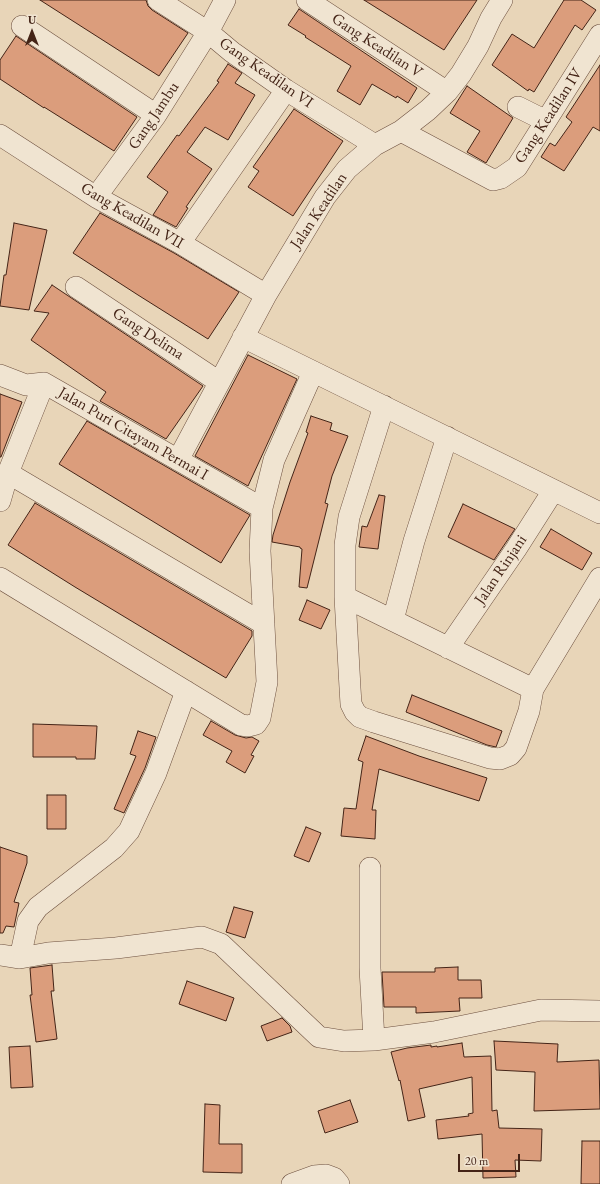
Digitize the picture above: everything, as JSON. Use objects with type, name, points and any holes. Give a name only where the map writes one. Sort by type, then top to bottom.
[{"type":"street","name":"Gang Keadilan VI","points":[[158,0],[208,32],[232,52],[286,90],[375,145]]},
{"type":"street","name":"Gang Jambu","points":[[96,197],[156,115],[208,32],[225,0]]},
{"type":"street","name":"Gang Keadilan V","points":[[307,0],[447,92]]},
{"type":"street","name":"Jalan Keadilan","points":[[178,460],[242,337],[292,250],[325,197],[347,169],[375,145],[402,131],[447,92],[461,74],[478,46],[491,18],[495,2]]},
{"type":"street","points":[[22,26],[156,115]]},
{"type":"street","name":"Gang Keadilan IV","points":[[402,131],[493,180],[501,178],[517,167],[600,35]]},
{"type":"street","points":[[180,243],[286,90]]},
{"type":"street","points":[[518,107],[546,121]]},
{"type":"street","name":"Gang Keadilan VII","points":[[0,135],[96,197],[180,243],[266,295]]},
{"type":"street","name":"Gang Delima","points":[[76,287],[219,382]]},
{"type":"street","points":[[242,337],[600,513]]},
{"type":"street","points":[[0,578],[242,724],[248,726],[256,724],[260,718],[267,682],[260,551],[262,508],[274,460],[313,372]]},
{"type":"street","name":"Jalan Puri Citayam Permai I","points":[[0,375],[26,385],[44,383],[262,508]]},
{"type":"street","points":[[0,501],[8,473],[44,383]]},
{"type":"street","points":[[384,406],[349,517],[345,545],[345,597],[352,704],[355,712],[360,717],[490,758],[500,759],[510,755],[516,748],[529,712],[533,689],[600,578]]},
{"type":"street","points":[[393,620],[414,540],[447,437]]},
{"type":"street","points":[[8,473],[264,624]]},
{"type":"street","name":"Jalan Rinjani","points":[[448,648],[516,550],[553,491]]},
{"type":"street","points":[[345,597],[533,689]]},
{"type":"street","points":[[10,956],[28,921],[38,906],[114,848],[129,831],[156,773],[186,691]]},
{"type":"street","points":[[370,868],[370,968],[374,1040]]},
{"type":"street","points":[[10,956],[116,948],[202,937],[221,944],[319,1037],[344,1041],[374,1040],[434,1032],[541,1010],[600,1010]]},
{"type":"street","points":[[292,1184],[314,1176],[326,1175],[334,1178],[339,1184]]},
{"type":"building","points":[[40,0],[146,0],[148,6],[152,10],[188,33],[159,76]]},
{"type":"building","points":[[364,0],[477,0],[444,50]]},
{"type":"building","points":[[564,0],[581,0],[596,10],[582,30],[575,25],[534,92],[529,89],[528,91],[492,65],[512,34],[534,48]]},
{"type":"building","points":[[299,9],[417,88],[408,103],[372,84],[360,105],[337,91],[351,66],[288,25]]},
{"type":"building","points":[[16,36],[137,117],[114,151],[0,79],[0,60]]},
{"type":"building","points":[[228,64],[242,73],[235,83],[255,95],[228,140],[205,127],[187,152],[212,169],[186,207],[188,208],[176,227],[153,215],[168,192],[147,177],[177,135],[179,136],[219,82],[217,81]]},
{"type":"building","points":[[600,65],[600,131],[593,127],[564,171],[541,157],[550,143],[555,146],[572,122],[566,117]]},
{"type":"building","points":[[467,86],[513,118],[486,163],[467,152],[480,131],[450,113]]},
{"type":"building","points":[[294,109],[343,141],[293,216],[248,187],[259,171],[253,167]]},
{"type":"building","points":[[100,213],[174,253],[239,292],[208,339],[73,253]]},
{"type":"building","points":[[14,223],[47,230],[29,310],[0,306],[4,275],[6,275]]},
{"type":"building","points":[[52,285],[203,386],[166,439],[100,401],[106,392],[31,340],[49,313],[34,311]]},
{"type":"building","points":[[248,355],[297,379],[248,486],[195,456]]},
{"type":"building","points":[[0,394],[22,402],[1,457],[0,457]]},
{"type":"building","points":[[311,416],[332,423],[330,430],[348,436],[332,476],[325,503],[328,504],[307,588],[299,587],[302,549],[300,547],[272,542],[290,482],[308,433],[306,432]]},
{"type":"building","points":[[87,421],[250,515],[221,563],[59,464]]},
{"type":"building","points":[[379,495],[385,496],[378,549],[359,547],[362,526],[367,527]]},
{"type":"building","points":[[35,503],[252,631],[252,636],[226,678],[8,545]]},
{"type":"building","points":[[463,504],[515,529],[494,560],[448,537]]},
{"type":"building","points":[[551,529],[592,553],[582,570],[540,547]]},
{"type":"building","points":[[307,600],[330,610],[321,629],[299,620]]},
{"type":"building","points":[[412,695],[502,731],[496,747],[487,745],[406,712]]},
{"type":"building","points":[[211,721],[235,735],[246,738],[252,737],[259,741],[251,755],[254,756],[245,773],[226,762],[232,751],[203,735]]},
{"type":"building","points":[[33,724],[97,726],[95,759],[76,759],[76,757],[33,757]]},
{"type":"building","points":[[138,731],[156,737],[145,768],[124,813],[114,809],[136,756],[130,754]]},
{"type":"building","points":[[366,736],[419,756],[487,778],[479,801],[379,769],[372,810],[376,810],[375,839],[341,836],[344,808],[356,809],[363,762],[358,760]]},
{"type":"building","points":[[47,795],[66,795],[66,829],[47,829]]},
{"type":"building","points":[[306,827],[321,833],[309,862],[294,856]]},
{"type":"building","points":[[0,847],[27,856],[27,863],[14,902],[19,903],[14,927],[6,926],[3,933],[0,933]]},
{"type":"building","points":[[234,907],[253,912],[245,938],[226,932]]},
{"type":"building","points":[[52,965],[54,991],[51,991],[57,1039],[36,1042],[30,995],[32,995],[30,968]]},
{"type":"building","points":[[458,967],[458,980],[481,980],[482,998],[459,998],[460,1011],[416,1013],[416,1007],[384,1007],[382,972],[435,972],[435,968]]},
{"type":"building","points":[[187,981],[234,998],[226,1021],[179,1004]]},
{"type":"building","points":[[282,1018],[290,1026],[292,1032],[267,1041],[261,1026]]},
{"type":"building","points":[[494,1041],[558,1044],[557,1062],[599,1060],[600,1109],[534,1111],[535,1072],[496,1070]]},
{"type":"building","points":[[462,1043],[464,1057],[491,1056],[492,1111],[497,1110],[499,1128],[542,1129],[541,1161],[515,1160],[516,1177],[483,1178],[482,1134],[438,1139],[436,1120],[469,1116],[468,1114],[473,1113],[472,1077],[419,1089],[425,1117],[408,1121],[400,1080],[399,1081],[391,1052],[407,1048],[431,1045],[431,1047],[437,1047]]},
{"type":"building","points":[[30,1046],[33,1087],[11,1088],[9,1047]]},
{"type":"building","points":[[350,1100],[358,1122],[325,1133],[318,1111]]},
{"type":"building","points":[[205,1104],[220,1105],[219,1144],[242,1144],[242,1173],[203,1172]]},
{"type":"building","points":[[582,1141],[600,1141],[600,1184],[581,1184]]}]
